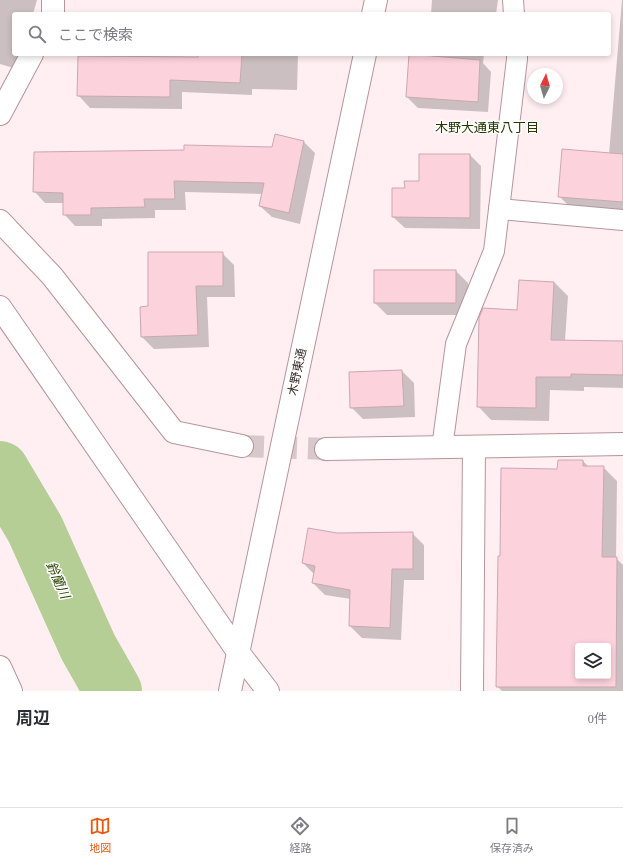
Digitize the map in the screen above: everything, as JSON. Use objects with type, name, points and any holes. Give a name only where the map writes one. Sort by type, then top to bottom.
[{"type":"street","points":[[53,0],[53,12]]},
{"type":"street","points":[[373,12],[376,0]]},
{"type":"street","points":[[0,114],[31,56]]},
{"type":"street","name":"木野東通","points":[[230,691],[365,56]]},
{"type":"street","points":[[0,221],[52,276],[174,432],[242,446]]},
{"type":"street","points":[[0,307],[238,652],[268,691]]},
{"type":"street","points":[[326,449],[623,444]]},
{"type":"street","points":[[472,691],[474,447]]},
{"type":"street","points":[[0,667],[11,691]]},
{"type":"lane","points":[[513,0],[514,12]]},
{"type":"lane","points":[[442,448],[456,344],[494,251],[517,56]]},
{"type":"lane","points":[[499,209],[623,220]]},
{"type":"building","points":[[78,56],[242,56],[240,83],[170,80],[170,97],[77,96]]},
{"type":"building","points":[[409,56],[433,56],[480,60],[478,102],[406,97]]},
{"type":"building","points":[[275,134],[304,141],[289,213],[259,206],[264,183],[174,181],[175,199],[144,199],[145,207],[91,208],[91,215],[63,215],[63,193],[33,192],[34,152],[184,150],[184,145],[272,147]]},
{"type":"building","points":[[562,149],[623,154],[623,202],[558,197]]},
{"type":"building","points":[[419,154],[470,154],[470,218],[392,217],[392,188],[405,188],[404,181],[419,181]]},
{"type":"building","points":[[148,252],[223,252],[223,286],[196,286],[198,335],[141,337],[140,307],[148,306]]},
{"type":"building","points":[[374,270],[456,270],[456,303],[374,303]]},
{"type":"building","points":[[519,280],[554,282],[551,340],[623,341],[623,375],[571,374],[571,377],[536,377],[536,408],[477,407],[479,318],[483,308],[517,310]]},
{"type":"building","points":[[402,370],[404,406],[350,408],[349,372]]},
{"type":"building","points":[[558,460],[583,460],[583,466],[604,466],[602,557],[617,557],[616,687],[496,687],[501,468],[557,469]]},
{"type":"building","points":[[308,528],[337,533],[413,532],[413,569],[392,569],[390,628],[349,626],[350,590],[312,583],[315,566],[302,563]]},
{"type":"waterway","name":"鈴蘭川","points":[[0,470],[35,529],[88,647],[113,691]]},
{"type":"tunnel","points":[[242,446],[326,449]]},
{"type":"district","name":"木野大通東八丁目","points":[[487,127]]}]
